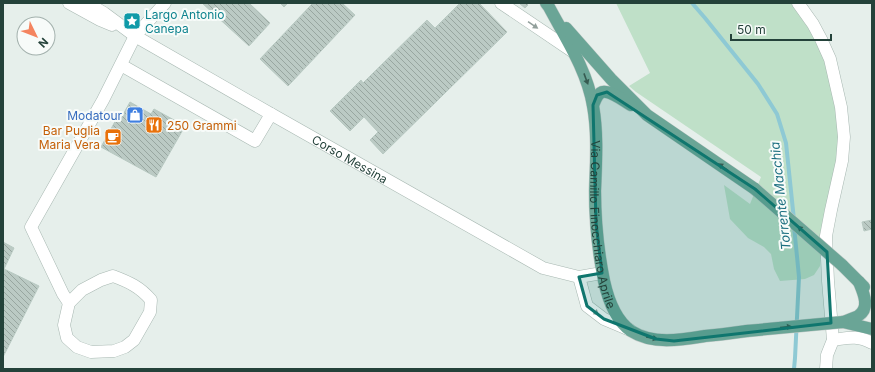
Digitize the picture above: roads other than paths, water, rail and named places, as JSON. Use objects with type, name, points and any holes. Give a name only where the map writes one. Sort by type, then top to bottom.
[{"type":"main road","name":"Via Camillo Finocchiaro Aprile","points":[[547,5],[575,53],[587,81],[593,105],[596,125],[596,223],[598,246],[606,291],[620,320],[631,331],[644,337],[656,340],[674,341],[747,331],[843,322]]},
{"type":"main road","points":[[547,5],[582,46],[647,116]]},
{"type":"main road","points":[[593,105],[597,95],[602,92],[613,94],[755,189],[842,265],[872,295]]},
{"type":"main road","points":[[843,322],[859,315],[865,309],[866,302],[864,293],[859,282]]},
{"type":"main road","points":[[843,322],[872,329]]},
{"type":"street","name":"Corso Messina","points":[[69,3],[100,20],[131,33]]},
{"type":"street","name":"Corso Messina","points":[[87,3],[104,13],[131,33],[542,268],[579,276],[602,273]]},
{"type":"street","points":[[69,303],[82,290],[101,280],[113,276],[126,281],[143,291],[151,300],[150,312],[134,340],[125,347],[114,350],[91,352],[77,347],[68,338],[64,325],[69,303],[63,294],[31,227],[103,100],[121,65],[131,33],[165,3]]},
{"type":"street","points":[[501,3],[575,53]]},
{"type":"street","points":[[798,3],[813,24],[830,59],[841,107],[844,137],[842,161],[826,236],[833,340],[827,355],[826,369]]},
{"type":"street","points":[[121,65],[256,141],[271,114]]},
{"type":"street","points":[[579,276],[586,306],[604,319],[631,331]]},
{"type":"street","points":[[833,340],[861,338],[872,343]]},
{"type":"waterway","name":"Torrente Macchia","points":[[692,3],[758,84],[777,114],[786,143],[794,220]]},
{"type":"waterway","name":"Torrente Macchia","points":[[794,226],[799,277],[794,369]]},
{"type":"place","name":"Largo Antonio Canepa","points":[[132,21]]},
{"type":"place","name":"Modatour","points":[[135,115]]},
{"type":"place","name":"250 Grammi","points":[[154,125]]},
{"type":"place","name":"Bar Puglia Maria Vera","points":[[113,137]]}]
